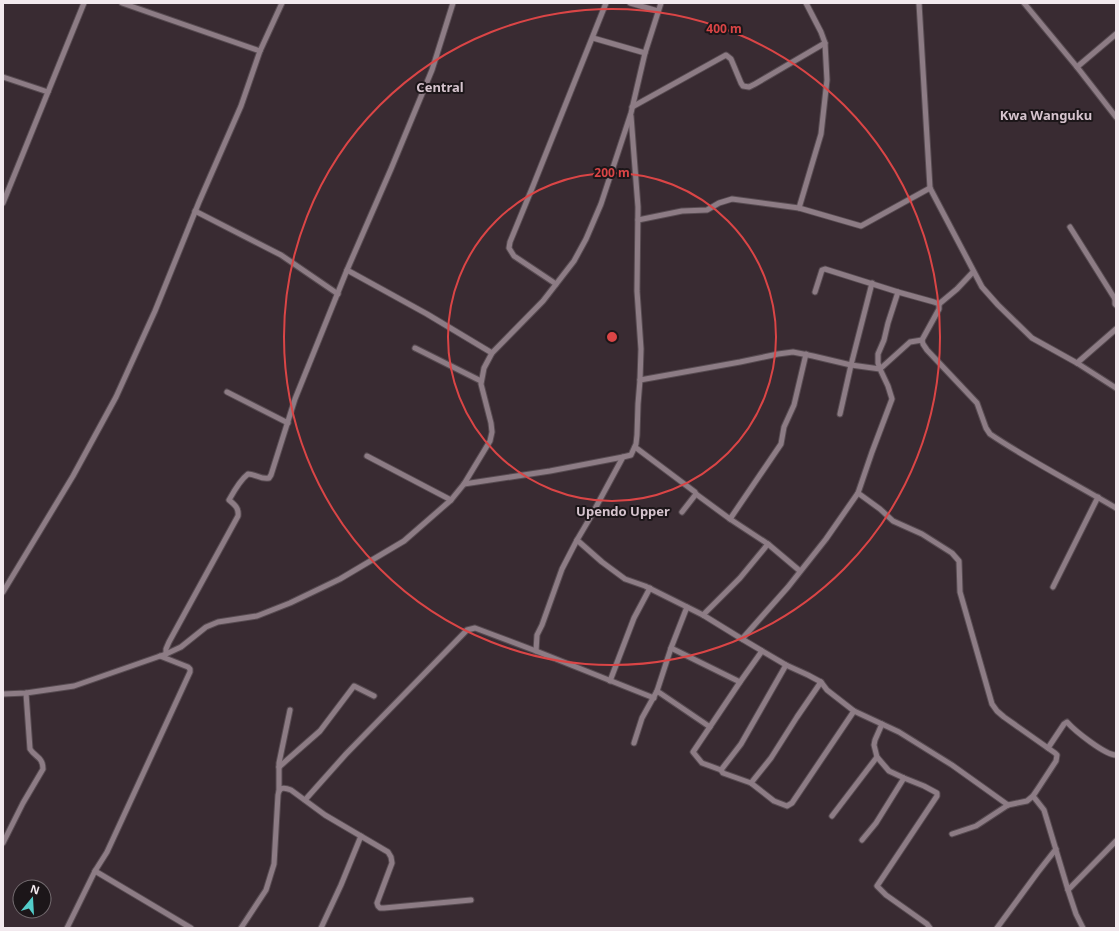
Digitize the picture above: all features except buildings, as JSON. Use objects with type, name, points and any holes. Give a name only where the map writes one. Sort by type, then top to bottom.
[{"type":"street","points":[[3,203],[84,3]]},
{"type":"street","points":[[122,3],[260,51]]},
{"type":"street","points":[[3,592],[73,476],[116,397],[155,311],[195,211],[242,106],[260,51],[282,3]]},
{"type":"street","points":[[166,654],[166,649],[169,642],[238,516],[239,511],[237,507],[229,500],[232,494],[248,474],[265,479],[269,478],[271,474],[295,399],[347,270],[388,177],[432,70],[453,3]]},
{"type":"street","points":[[556,284],[514,256],[509,248],[510,242],[606,3]]},
{"type":"street","points":[[630,3],[658,11]]},
{"type":"street","points":[[3,694],[26,693],[74,686],[166,654],[181,646],[206,627],[218,622],[257,616],[290,603],[340,579],[404,541],[451,500],[464,484],[490,441],[492,423],[480,384],[484,368],[492,353],[543,300],[574,261],[586,239],[601,204],[631,113],[645,53],[661,3]]},
{"type":"street","points":[[799,208],[821,134],[827,80],[825,43],[806,3]]},
{"type":"street","points":[[919,3],[930,188],[982,288],[1032,338],[1077,363],[1116,388]]},
{"type":"street","points":[[1024,3],[1116,117]]},
{"type":"street","points":[[1077,67],[1116,34]]},
{"type":"street","points":[[593,38],[645,53]]},
{"type":"street","points":[[632,107],[726,55],[731,59],[741,83],[746,87],[755,84],[825,43]]},
{"type":"street","points":[[3,77],[48,92]]},
{"type":"street","points":[[464,484],[550,471],[623,457],[631,455],[635,447],[637,435],[641,349],[637,291],[638,207],[631,113]]},
{"type":"street","points":[[638,220],[682,211],[707,210],[719,202],[732,199],[799,208],[862,226],[930,188]]},
{"type":"street","points":[[195,211],[281,255],[338,294]]},
{"type":"street","points":[[1070,227],[1115,298],[1116,305]]},
{"type":"street","points":[[815,292],[822,270],[825,269],[939,304]]},
{"type":"street","points":[[347,270],[427,314],[492,353]]},
{"type":"street","points":[[922,340],[939,309],[939,304],[974,272]]},
{"type":"street","points":[[840,414],[872,283]]},
{"type":"street","points":[[742,639],[788,587],[826,539],[858,493],[892,399],[878,363],[878,354],[884,340],[898,292]]},
{"type":"street","points":[[1077,363],[1116,330]]},
{"type":"street","points":[[640,380],[792,352],[851,365],[880,369],[910,342],[922,340]]},
{"type":"street","points":[[922,340],[927,350],[977,403],[986,428],[990,434],[1116,508]]},
{"type":"street","points":[[415,348],[481,381]]},
{"type":"street","points":[[730,519],[781,444],[784,427],[794,405],[806,354]]},
{"type":"street","points":[[227,392],[288,423]]},
{"type":"street","points":[[635,447],[730,519],[768,544],[800,571]]},
{"type":"street","points":[[367,456],[451,500]]},
{"type":"street","points":[[536,651],[536,635],[542,625],[562,569],[623,457]]},
{"type":"street","points":[[858,493],[880,509],[893,521],[922,534],[952,552],[957,557],[959,561],[960,592],[992,704],[1004,717],[1057,755],[1056,761],[1033,796],[1027,801],[1008,805],[976,826],[952,834]]},
{"type":"street","points":[[682,512],[696,494]]},
{"type":"street","points":[[1053,587],[1098,497]]},
{"type":"street","points":[[577,540],[602,562],[625,578],[650,588],[704,615],[786,665],[821,682],[827,690],[854,710],[899,732],[952,765],[1008,805]]},
{"type":"street","points":[[704,615],[740,578],[768,544]]},
{"type":"street","points":[[610,681],[634,618],[650,588]]},
{"type":"street","points":[[634,743],[642,718],[657,691],[671,648],[687,607]]},
{"type":"street","points":[[305,800],[346,754],[467,630],[475,628],[654,698]]},
{"type":"street","points":[[671,648],[740,682]]},
{"type":"street","points":[[762,651],[693,752],[702,763],[750,783],[774,801],[787,806],[792,803],[854,710]]},
{"type":"street","points":[[67,928],[95,871],[107,852],[190,672],[188,667],[160,656]]},
{"type":"street","points":[[721,770],[740,744],[786,665]]},
{"type":"street","points":[[750,783],[771,758],[797,716],[821,682]]},
{"type":"street","points":[[279,768],[320,731],[354,686],[374,696]]},
{"type":"street","points":[[657,691],[710,727]]},
{"type":"street","points":[[3,843],[42,769],[43,763],[33,754],[30,749],[26,693]]},
{"type":"street","points":[[241,928],[266,890],[274,864],[279,791],[279,763],[290,710]]},
{"type":"street","points":[[1048,748],[1064,724],[1067,722],[1108,753],[1116,755]]},
{"type":"street","points":[[882,724],[874,745],[877,757],[889,771],[924,786],[937,793],[937,796],[877,886],[886,895],[927,924],[930,928]]},
{"type":"street","points":[[832,816],[877,757]]},
{"type":"street","points":[[862,840],[876,823],[904,778]]},
{"type":"street","points":[[279,791],[282,788],[290,790],[325,815],[388,852],[392,863],[377,903],[380,908],[471,900]]},
{"type":"street","points":[[1033,796],[1044,810],[1068,890],[1076,914],[1083,928]]},
{"type":"street","points":[[321,928],[341,886],[361,836]]},
{"type":"street","points":[[1068,890],[1116,841]]},
{"type":"street","points":[[997,928],[1056,849]]},
{"type":"street","points":[[95,871],[191,928]]},
{"type":"district","name":"Central","points":[[440,87]]},
{"type":"district","name":"Kwa Wanguku","points":[[1046,115]]},
{"type":"district","name":"Upendo Upper","points":[[623,511]]}]
